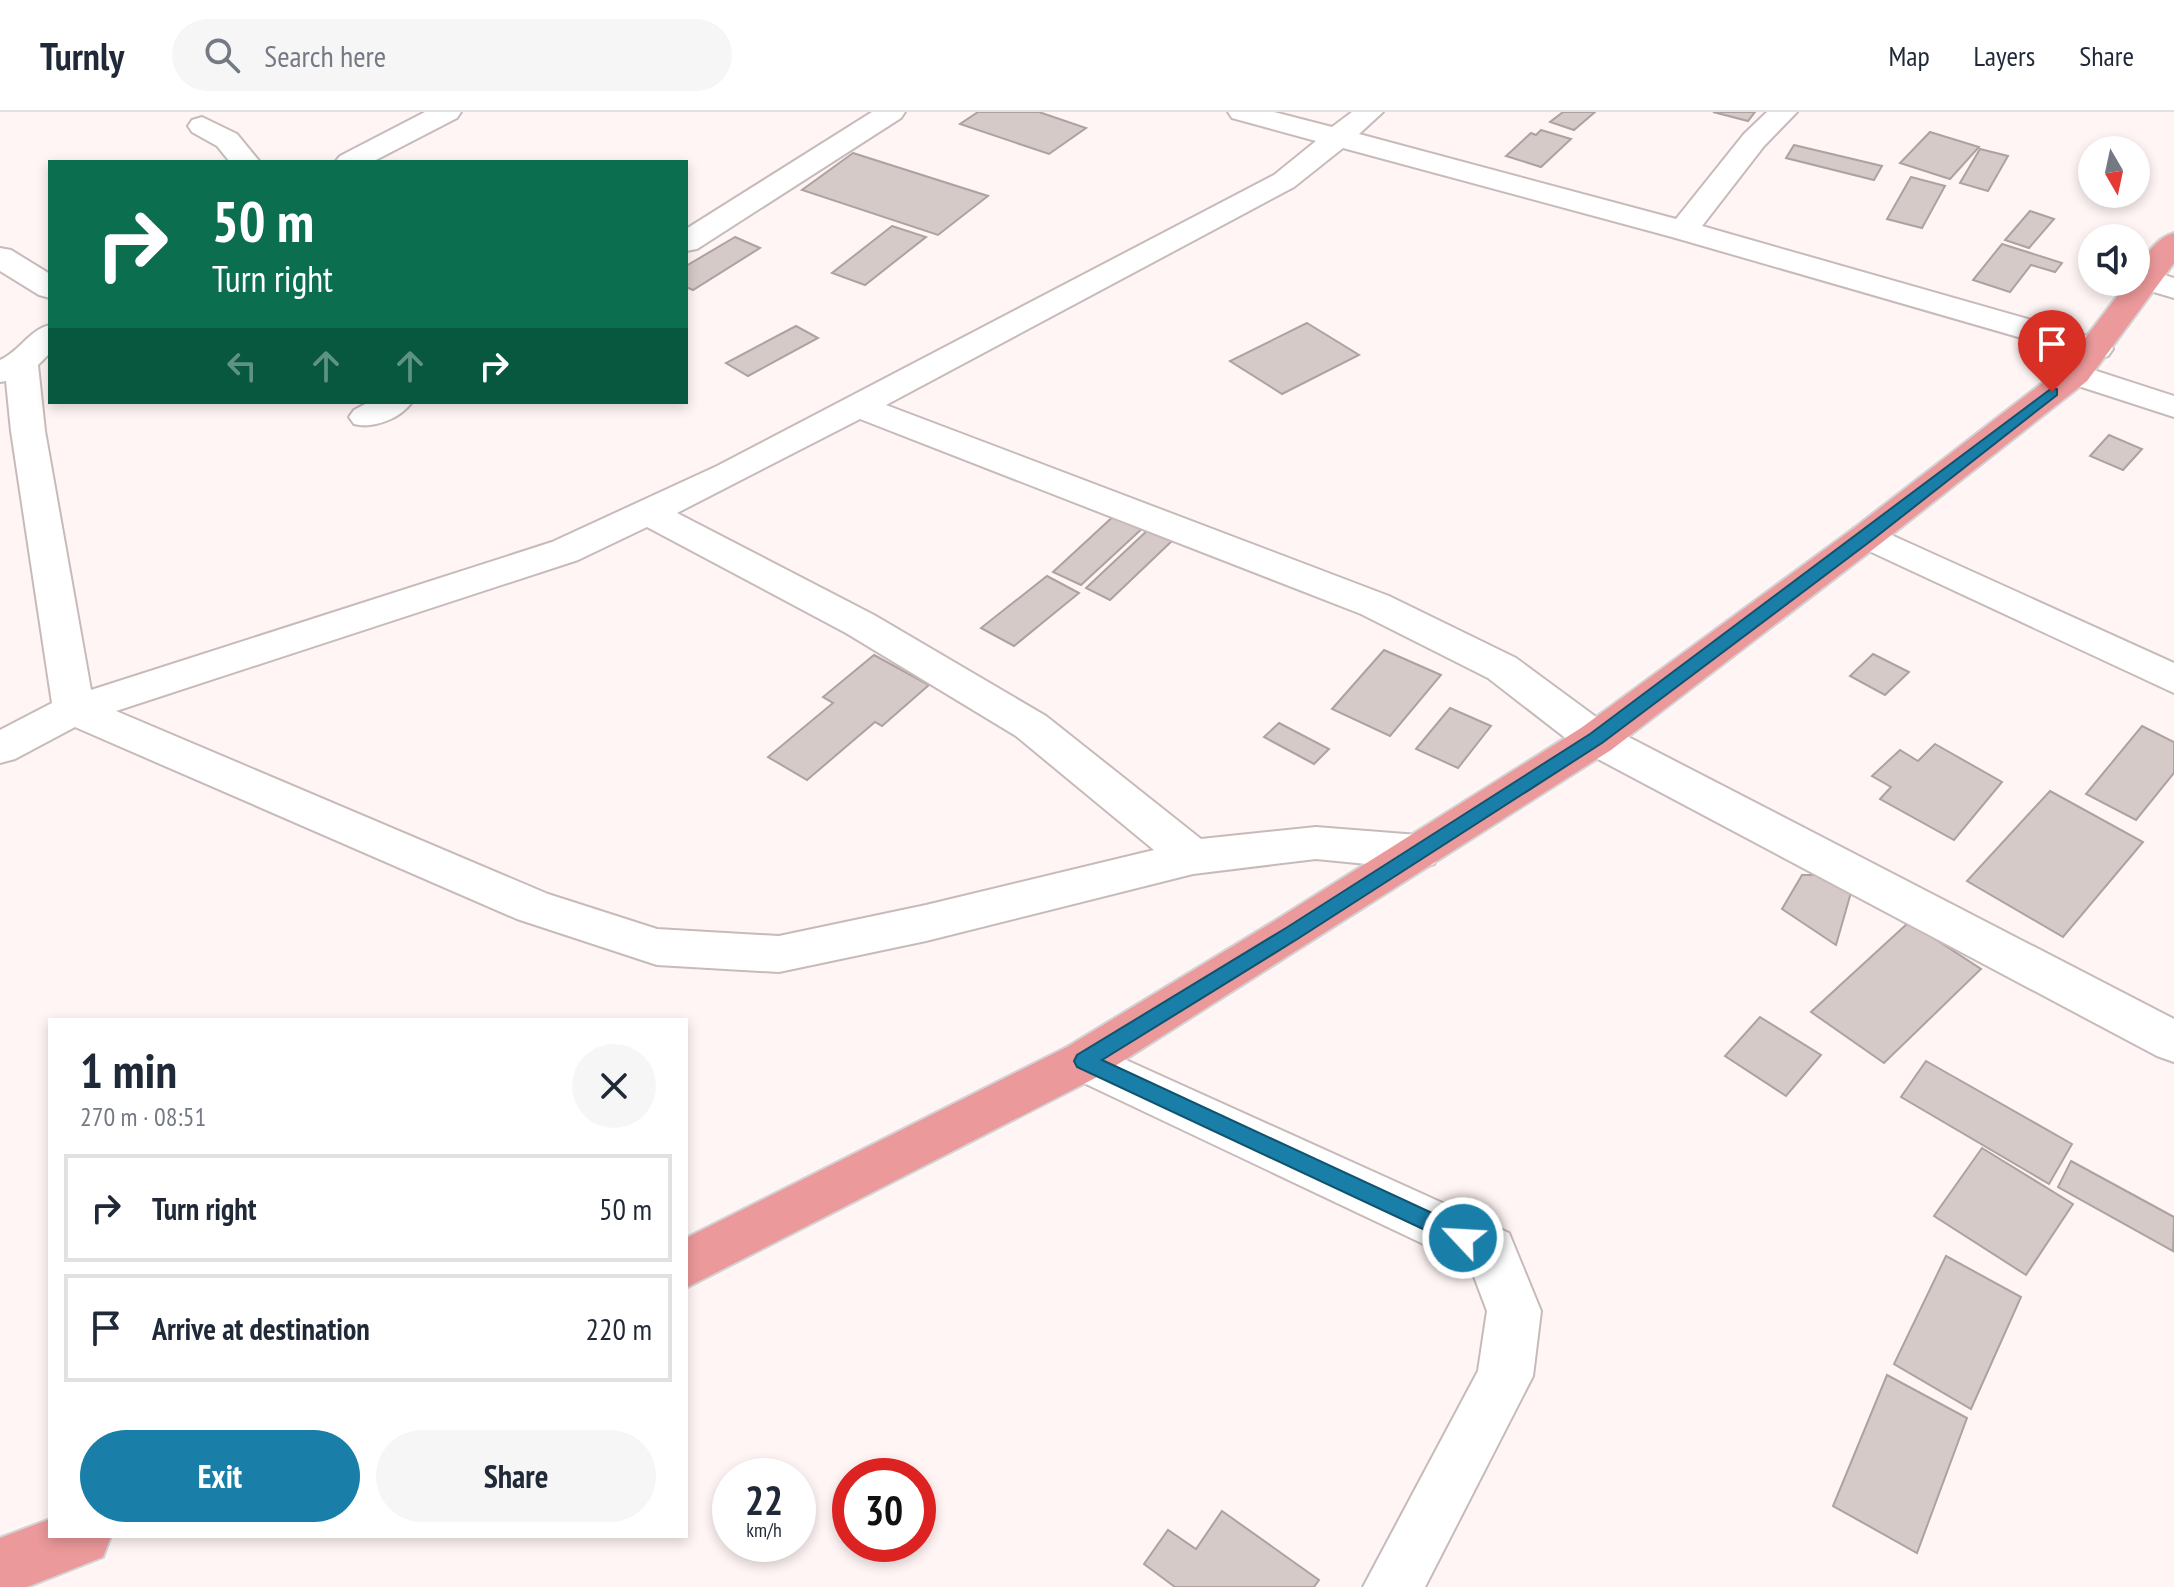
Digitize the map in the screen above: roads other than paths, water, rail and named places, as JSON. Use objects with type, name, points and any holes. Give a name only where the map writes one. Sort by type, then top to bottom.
[{"type":"main road","points":[[688,1263],[1084,1061],[1596,739],[1867,536],[2086,362],[2161,284],[2174,242]]},
{"type":"main road","points":[[0,1568],[77,1538]]},
{"type":"street","points":[[354,160],[447,112]]},
{"type":"street","points":[[688,241],[891,112]]},
{"type":"street","points":[[1242,112],[1683,230],[2086,362],[2174,407]]},
{"type":"street","points":[[0,748],[74,710],[565,551],[730,474],[1284,181],[1369,112]]},
{"type":"street","points":[[1683,230],[1754,140],[1783,112]]},
{"type":"street","points":[[202,126],[227,140],[243,160]]},
{"type":"street","points":[[0,257],[48,287]]},
{"type":"street","points":[[48,337],[10,367],[28,431],[74,710]]},
{"type":"street","points":[[856,406],[1375,605],[1502,668],[1596,739],[2174,1042]]},
{"type":"street","points":[[647,512],[860,624],[1031,726],[1193,857]]},
{"type":"street","points":[[1867,536],[2174,679]]},
{"type":"street","points":[[74,710],[533,907],[657,947],[779,954],[926,923],[1193,857],[1316,843],[1418,852]]},
{"type":"street","points":[[1084,1061],[1490,1250],[1514,1311],[1505,1376],[1393,1587]]}]
